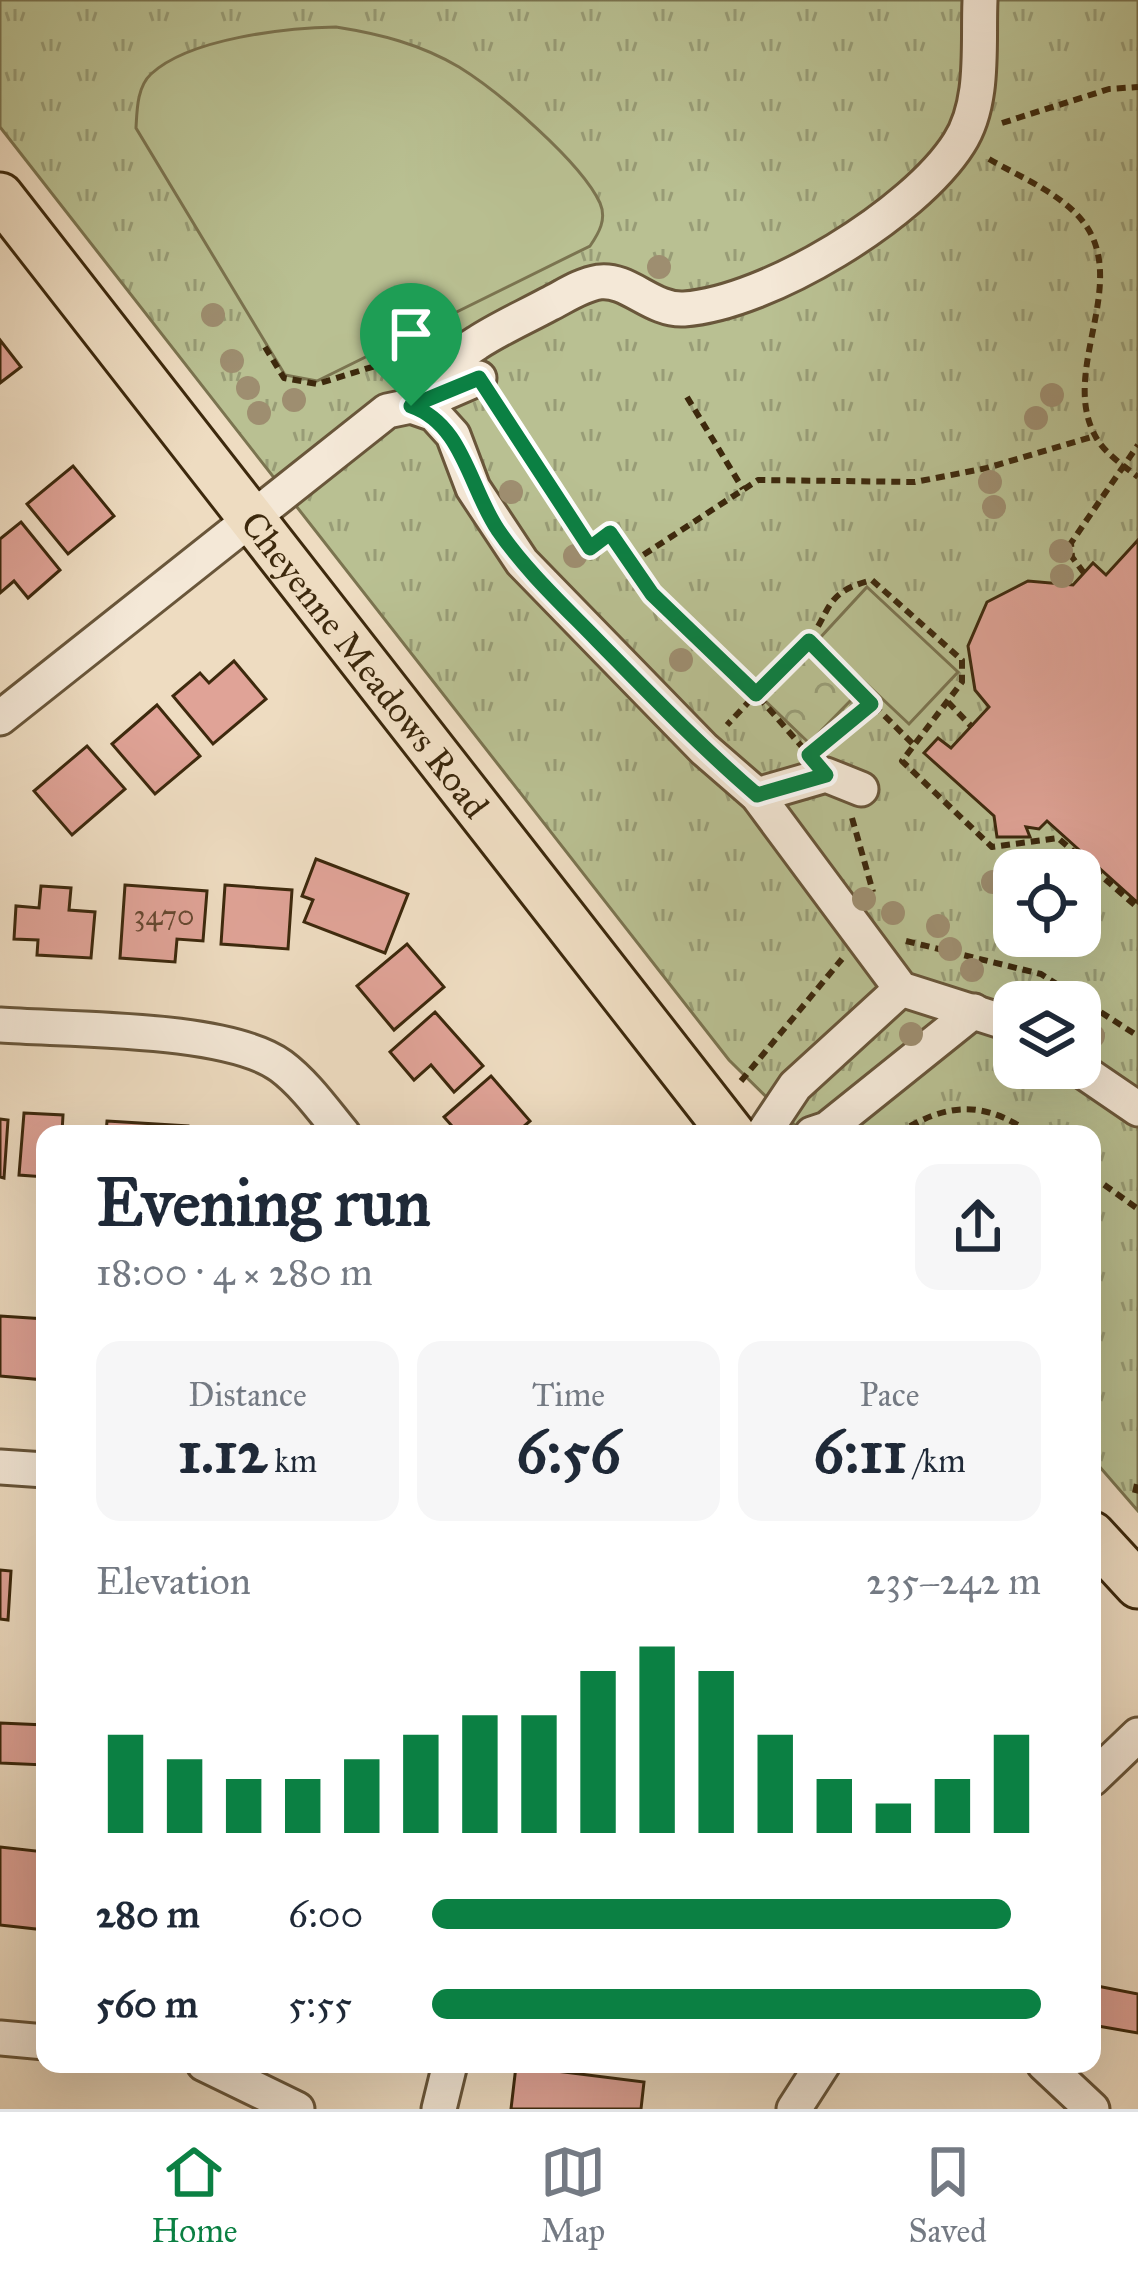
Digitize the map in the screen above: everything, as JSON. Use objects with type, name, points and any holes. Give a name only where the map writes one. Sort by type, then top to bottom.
[{"type":"main road","name":"Cheyenne Meadows Road","points":[[0,196],[725,1125]]},
{"type":"main road","points":[[1101,1545],[1138,1586]]},
{"type":"street","points":[[0,718],[387,411],[411,406],[584,286],[603,281],[679,310],[709,305],[790,275],[839,248],[909,196],[960,142],[976,85],[980,0]]},
{"type":"street","points":[[411,406],[434,414],[453,435],[473,488],[522,562],[704,749],[757,795],[901,988],[993,1018]]},
{"type":"street","points":[[757,795],[826,775],[861,789]]},
{"type":"street","points":[[769,1125],[795,1087],[901,988]]},
{"type":"street","points":[[831,1125],[974,1011]]},
{"type":"street","points":[[0,1025],[211,1041],[250,1049],[280,1066],[335,1125]]},
{"type":"street","points":[[1101,1084],[1138,1109]]},
{"type":"street","points":[[0,1467],[36,1469]]},
{"type":"street","points":[[1101,1770],[1138,1735]]},
{"type":"street","points":[[0,2038],[36,2041]]},
{"type":"street","points":[[223,2073],[297,2109]]},
{"type":"street","points":[[439,2109],[448,2073]]},
{"type":"street","points":[[794,2109],[817,2073]]},
{"type":"street","points":[[1054,2073],[1092,2109]]},
{"type":"path","points":[[960,142],[1034,109],[1138,87]]},
{"type":"path","points":[[960,142],[1065,204],[1093,238],[1099,289],[1088,345],[1088,391],[1095,436],[1138,477]]},
{"type":"path","points":[[266,347],[284,378],[316,384],[414,354],[459,346],[590,548],[610,533],[652,594],[756,694],[809,755],[871,704]]},
{"type":"path","points":[[687,398],[743,488]]},
{"type":"path","points":[[630,563],[758,480],[915,482],[987,468],[1095,436]]},
{"type":"path","points":[[1084,573],[1072,557],[1071,543],[1138,445]]},
{"type":"path","points":[[704,749],[809,641],[823,609],[844,587],[872,580],[962,660],[962,682],[902,761],[992,847],[1058,838],[1138,908]]},
{"type":"path","points":[[809,641],[914,745]]},
{"type":"path","points":[[948,702],[971,727]]},
{"type":"path","points":[[826,775],[848,804],[877,905]]},
{"type":"path","points":[[741,1081],[843,958],[870,949],[892,932],[923,949],[1041,974],[1138,1036]]},
{"type":"path","points":[[915,1125],[950,1108],[982,1110],[1013,1125]]},
{"type":"path","points":[[1101,1183],[1138,1209]]},
{"type":"path","points":[[1135,1493],[1138,1478]]},
{"type":"green space","points":[[0,0],[1138,0],[1138,1511],[1101,1468],[1101,1125],[795,1125],[729,1060],[0,127]]},
{"type":"green space","points":[[336,27],[415,46],[475,78],[557,148],[590,186],[603,215],[590,246],[317,381],[285,375],[136,121],[146,79],[189,52],[266,33]]},
{"type":"green space","points":[[867,587],[958,672],[909,724],[819,639]]},
{"type":"green space","points":[[804,650],[853,698],[809,743],[760,696]]},
{"type":"building","points":[[0,340],[21,367],[0,383]]},
{"type":"building","points":[[73,466],[114,516],[68,554],[27,504]]},
{"type":"building","points":[[21,522],[60,570],[28,598],[14,581],[0,593],[0,539]]},
{"type":"building","points":[[1138,540],[1138,903],[1101,870],[1101,849],[1078,849],[1047,821],[1039,829],[1026,827],[1030,837],[997,837],[994,816],[924,753],[938,738],[951,748],[989,707],[975,690],[968,646],[987,602],[1028,581],[1073,585],[1093,563],[1106,575]]},
{"type":"building","points":[[234,661],[266,699],[213,744],[173,696],[200,673],[209,683]]},
{"type":"building","points":[[157,705],[200,756],[155,794],[112,744]]},
{"type":"building","points":[[87,746],[125,789],[72,835],[34,791]]},
{"type":"building","points":[[316,859],[408,894],[385,953],[304,922],[313,900],[302,896]]},
{"type":"building","points":[[125,885],[207,891],[203,941],[177,939],[175,962],[120,958]]},
{"type":"building","points":[[225,885],[292,890],[288,949],[221,944]]},
{"type":"building","points":[[41,886],[71,888],[69,910],[95,912],[91,958],[37,955],[38,940],[14,939],[16,906],[39,908]]},
{"type":"building","points":[[407,944],[444,987],[394,1030],[357,986]]},
{"type":"building","points":[[435,1012],[483,1066],[454,1092],[431,1065],[414,1080],[390,1052]]},
{"type":"building","points":[[491,1076],[530,1121],[525,1125],[451,1125],[444,1117]]},
{"type":"building","points":[[24,1113],[63,1115],[62,1125],[36,1125],[36,1176],[19,1175]]},
{"type":"building","points":[[0,1119],[8,1120],[4,1178],[0,1177]]},
{"type":"building","points":[[107,1121],[172,1125],[107,1125]]},
{"type":"building","points":[[0,1316],[36,1318],[36,1379],[0,1376]]},
{"type":"building","points":[[0,1570],[11,1571],[8,1620],[0,1619]]},
{"type":"building","points":[[0,1723],[36,1725],[36,1765],[0,1763]]},
{"type":"building","points":[[0,1847],[36,1851],[36,1929],[0,1925]]},
{"type":"building","points":[[1101,1987],[1138,1994],[1138,2033],[1101,2027]]},
{"type":"building","points":[[515,2073],[572,2073],[644,2082],[641,2109],[511,2109]]},
{"type":"route","points":[[479,378],[590,548],[610,533],[652,594],[756,694],[809,641],[871,704],[809,755],[826,775],[757,795],[704,749],[522,562],[473,488],[453,435],[434,414],[411,406],[479,378]]}]
